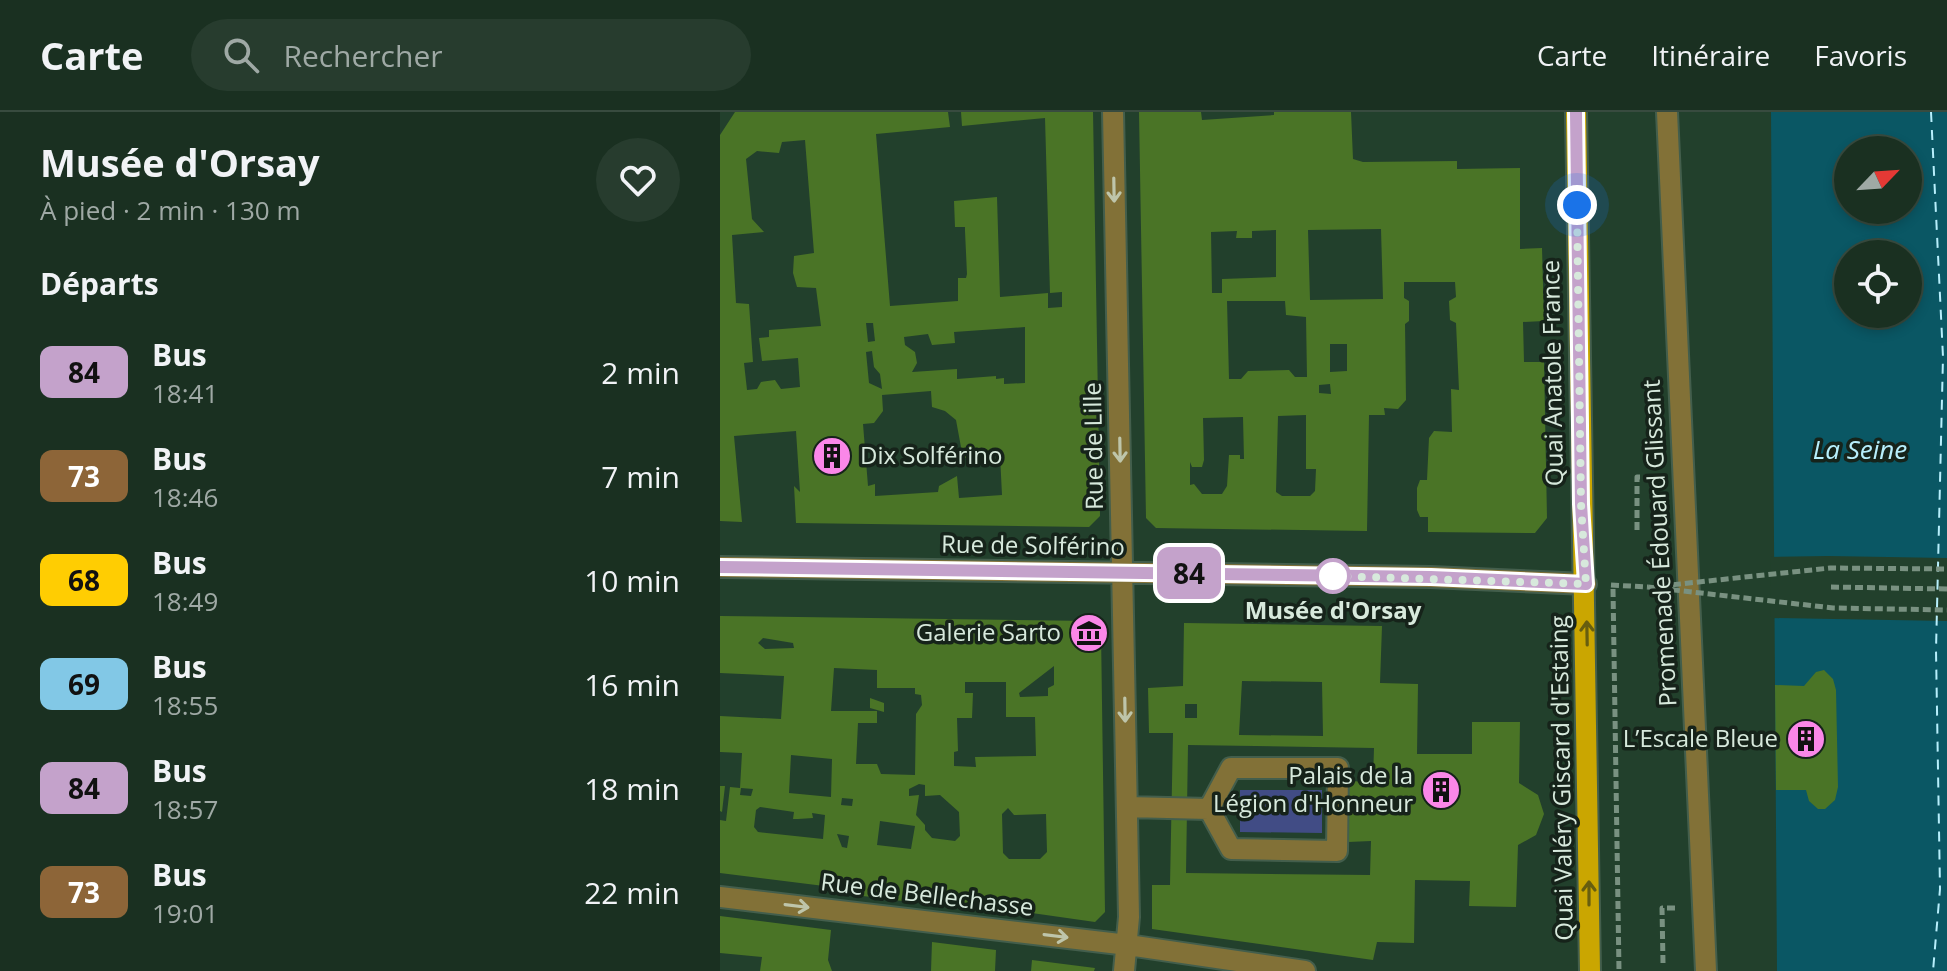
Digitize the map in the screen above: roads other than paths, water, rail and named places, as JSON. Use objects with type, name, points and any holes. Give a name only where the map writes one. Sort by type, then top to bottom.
[{"type":"main road","name":"Quai Anatole France","points":[[1576,112],[1581,504],[1586,584]]},
{"type":"main road","name":"Quai Valéry Giscard d'Estaing","points":[[1586,584],[1590,971]]},
{"type":"street","name":"Rue de Lille","points":[[1113,112],[1127,807],[1128,945],[1124,971]]},
{"type":"street","name":"Promenade Édouard Glissant","points":[[1667,112],[1706,971]]},
{"type":"street","name":"Rue de Solférino","points":[[720,567],[1431,577],[1586,584]]},
{"type":"street","points":[[1231,768],[1338,768],[1337,851],[1231,849],[1209,809],[1231,768]]},
{"type":"street","points":[[1127,807],[1209,809]]},
{"type":"street","name":"Rue de Bellechasse","points":[[720,897],[1128,945],[1305,971]]},
{"type":"water","name":"La Seine","points":[[1771,112],[1947,112],[1947,971],[1777,971]]},
{"type":"place","name":"Dix Solférino","points":[[832,456]]},
{"type":"place","name":"Musée d'Orsay","points":[[1333,576]]},
{"type":"place","name":"Galerie Sarto","points":[[1089,633]]},
{"type":"place","name":"L’Escale Bleue","points":[[1806,739]]},
{"type":"place","name":"Palais de la Légion d'Honneur","points":[[1441,790]]}]
